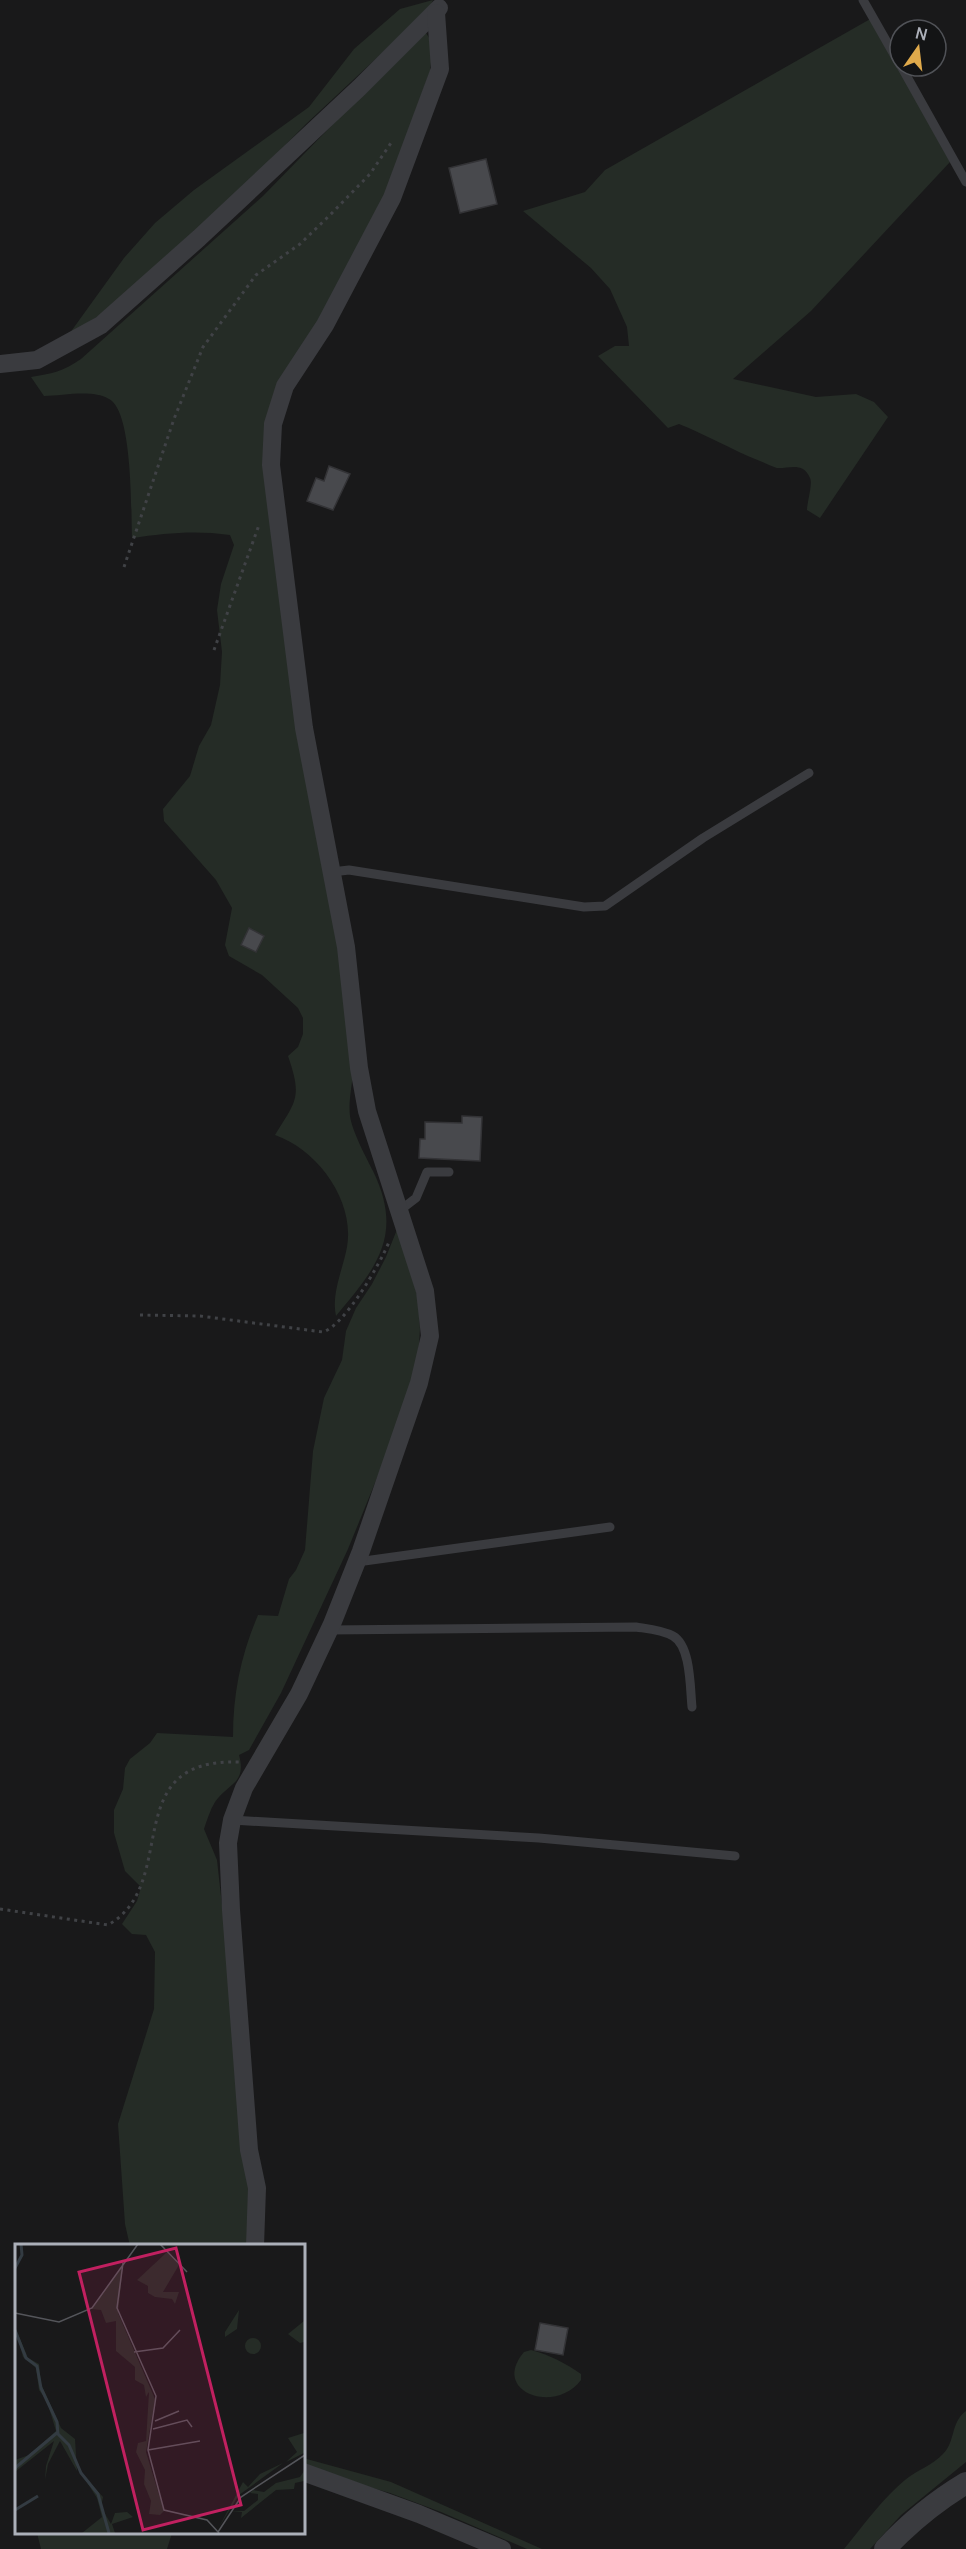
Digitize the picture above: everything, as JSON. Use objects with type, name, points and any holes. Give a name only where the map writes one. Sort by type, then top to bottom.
[{"type":"street","points":[[0,364],[37,360],[101,325],[208,230],[442,6]]},
{"type":"street","points":[[255,2244],[257,2188],[249,2150],[231,1910],[228,1843],[232,1820],[244,1788],[299,1694],[357,1562],[419,1383],[430,1336],[425,1291],[367,1111],[359,1068],[346,946],[304,728],[271,465],[273,424],[285,386],[325,325],[392,198],[440,69],[442,6]]},
{"type":"street","points":[[304,2472],[419,2514],[502,2549]]},
{"type":"street","points":[[885,2549],[900,2533],[945,2495],[966,2483]]},
{"type":"lane","points":[[863,0],[888,44]]},
{"type":"lane","points":[[907,78],[966,182]]},
{"type":"lane","points":[[332,872],[349,870],[584,907],[605,906],[702,838],[809,773]]},
{"type":"lane","points":[[399,1211],[416,1198],[427,1172],[448,1172]]},
{"type":"lane","points":[[357,1562],[610,1527]]},
{"type":"lane","points":[[329,1630],[636,1627],[662,1631],[676,1637],[685,1650],[693,1707]]},
{"type":"lane","points":[[232,1820],[539,1838],[735,1856]]},
{"type":"path","points":[[124,567],[153,488],[174,419],[203,347],[256,275],[300,244],[330,215],[370,174],[395,137]]},
{"type":"path","points":[[214,650],[261,520],[268,508],[276,504]]},
{"type":"path","points":[[140,1315],[200,1316],[322,1332],[331,1329],[358,1297],[383,1257],[399,1211]]},
{"type":"path","points":[[0,1909],[108,1925],[123,1917],[137,1895],[146,1869],[158,1814],[168,1789],[188,1770],[225,1762],[258,1763]]},
{"type":"shaded area","points":[[433,0],[429,9],[306,124],[223,208],[119,302],[67,337],[124,258],[155,223],[194,190],[309,107],[354,49],[400,9]]},
{"type":"shaded area","points":[[872,18],[888,48],[888,78],[904,78],[950,162],[811,311],[733,379],[816,397],[856,394],[874,402],[888,417],[820,518],[807,510],[811,481],[803,469],[773,467],[679,424],[668,428],[598,356],[615,346],[629,346],[627,327],[610,289],[591,268],[523,211],[585,192],[605,170]]},
{"type":"shaded area","points":[[426,33],[433,44],[430,71],[383,200],[270,422],[354,1065],[350,1116],[356,1136],[382,1194],[386,1214],[386,1232],[382,1249],[363,1282],[336,1316],[336,1290],[347,1247],[348,1230],[345,1212],[339,1195],[319,1165],[306,1152],[275,1135],[295,1098],[295,1081],[288,1056],[298,1047],[303,1034],[303,1018],[298,1008],[262,975],[229,956],[225,945],[232,908],[216,880],[164,821],[163,809],[190,776],[199,746],[211,725],[220,685],[222,652],[217,610],[221,584],[234,545],[230,535],[217,533],[181,533],[132,538],[127,441],[117,407],[109,399],[94,394],[44,396],[31,377],[57,371],[81,359],[263,196],[418,37]]},
{"type":"shaded area","points":[[398,1227],[418,1298],[420,1329],[418,1359],[408,1402],[348,1549],[281,1693],[249,1750],[239,1755],[241,1765],[238,1778],[215,1802],[204,1829],[217,1860],[237,2041],[253,2244],[130,2244],[125,2224],[118,2124],[154,2009],[155,1952],[146,1935],[132,1934],[122,1924],[137,1901],[141,1887],[125,1871],[114,1833],[114,1810],[123,1789],[125,1768],[130,1759],[150,1743],[157,1733],[233,1737],[236,1690],[252,1630],[258,1615],[278,1616],[289,1579],[305,1550],[313,1451],[324,1398],[342,1360],[346,1331],[356,1308],[386,1257]]},
{"type":"shaded area","points":[[531,2350],[569,2366],[581,2374],[581,2380],[570,2390],[556,2396],[543,2397],[530,2394],[520,2388],[515,2378],[516,2366],[524,2352]]},
{"type":"shaded area","points":[[966,2411],[966,2462],[901,2515],[870,2549],[844,2549],[897,2487],[943,2454],[950,2443],[957,2421]]},
{"type":"shaded area","points":[[304,2458],[391,2482],[542,2549],[527,2549],[390,2493],[304,2468]]},
{"type":"shaded area","points":[[37,2534],[172,2534],[167,2549],[41,2549]]},
{"type":"building","points":[[486,159],[497,204],[460,213],[449,168]]},
{"type":"building","points":[[329,466],[350,474],[333,510],[307,501],[316,478],[324,481]]},
{"type":"building","points":[[249,928],[264,936],[256,952],[241,945]]},
{"type":"building","points":[[462,1116],[482,1117],[480,1161],[419,1158],[420,1139],[425,1139],[425,1122],[462,1123]]},
{"type":"building","points":[[540,2323],[568,2328],[563,2355],[535,2350]]}]
